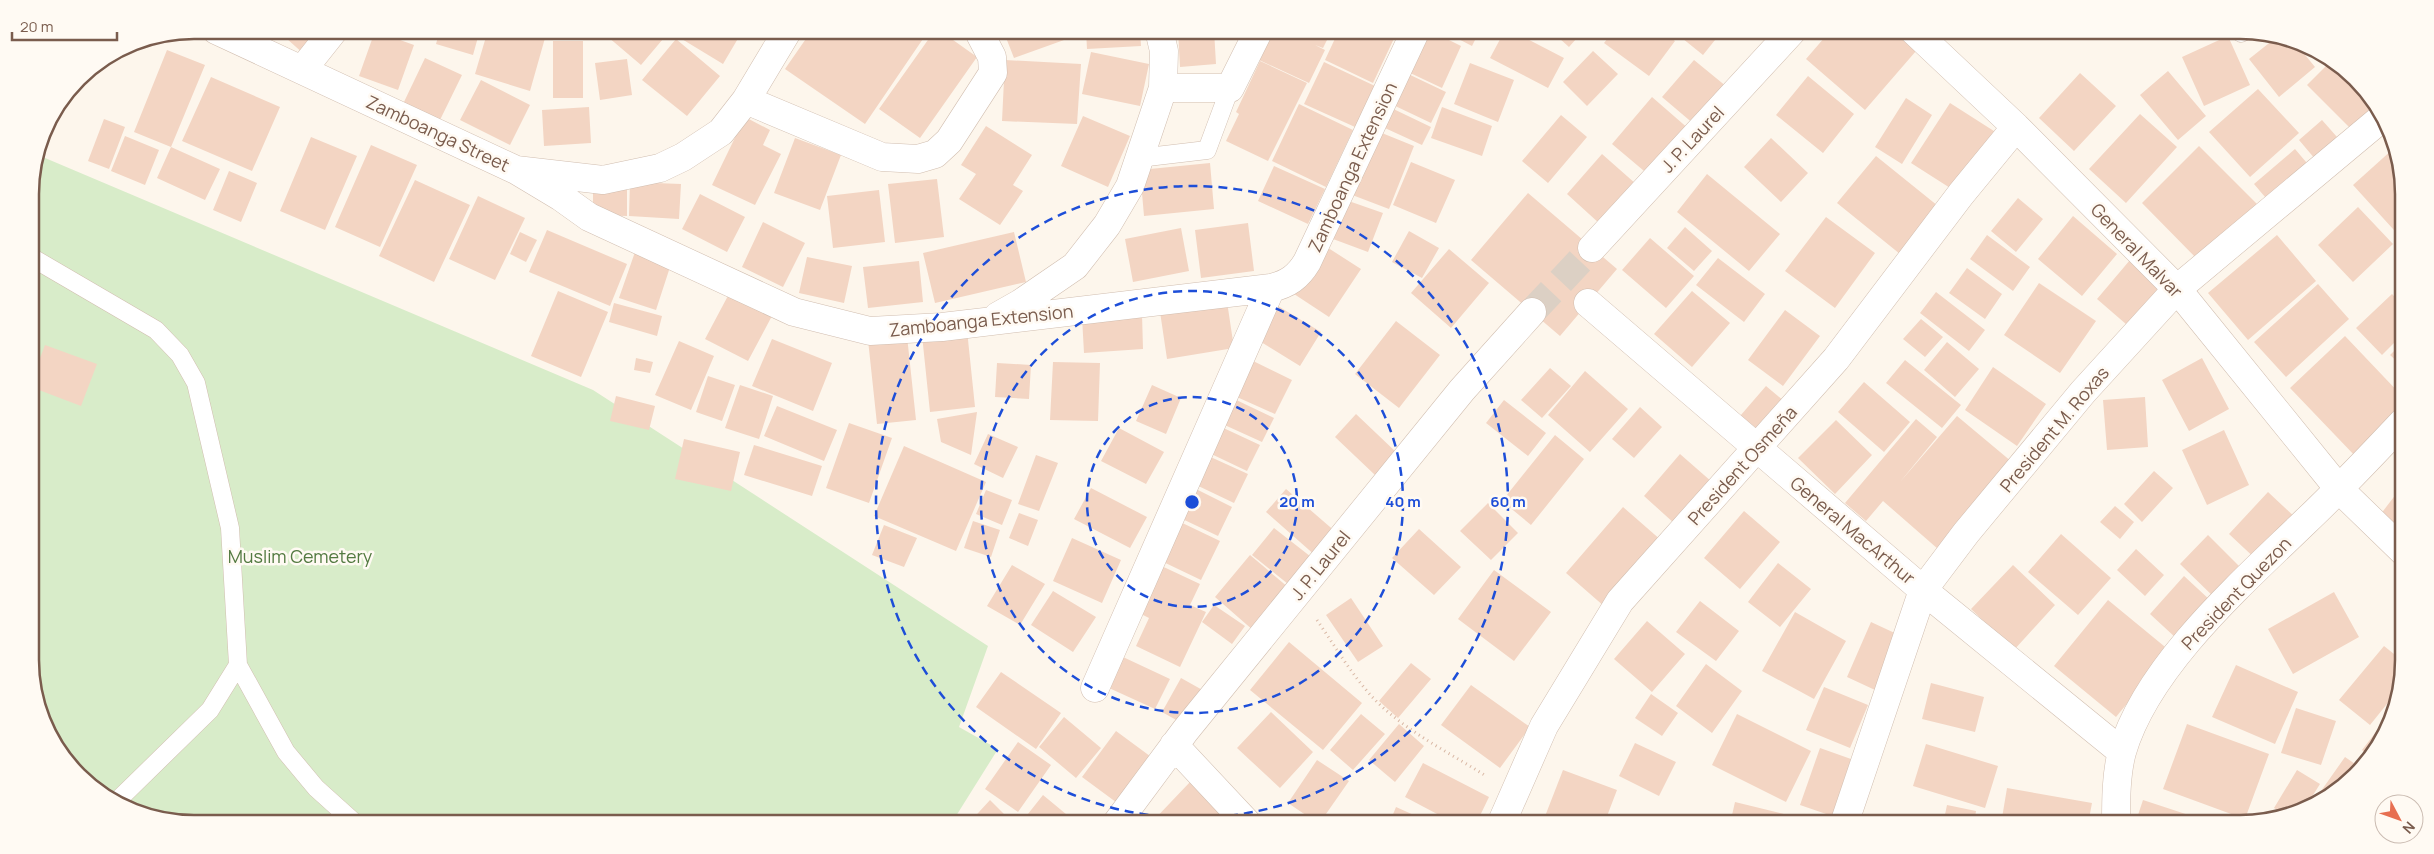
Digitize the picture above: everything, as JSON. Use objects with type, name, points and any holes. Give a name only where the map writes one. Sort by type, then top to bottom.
[{"type":"street","name":"Zamboanga Street","points":[[236,39],[516,170],[603,180],[660,168],[683,157],[721,132],[746,100],[783,39]]},
{"type":"street","points":[[303,69],[327,39]]},
{"type":"street","points":[[746,100],[882,157],[918,160],[935,154],[949,141],[992,73],[992,57],[983,39]]},
{"type":"street","points":[[987,322],[1021,303],[1075,266],[1107,225],[1130,186],[1163,88],[1164,51],[1161,39]]},
{"type":"street","points":[[1163,88],[1230,88],[1254,39]]},
{"type":"street","name":"Zamboanga Extension","points":[[516,170],[561,197],[589,217],[794,312],[870,331],[942,327],[1271,288],[1283,285],[1295,278],[1307,262],[1412,39]]},
{"type":"street","name":"J. P. Laurel","points":[[1592,248],[1785,39]]},
{"type":"street","name":"General Malvar","points":[[1923,39],[2016,127],[2177,289],[2340,489],[2395,543]]},
{"type":"street","name":"President M. Roxas","points":[[1847,815],[1923,590],[1966,534],[2076,400],[2177,289],[2377,122]]},
{"type":"street","name":"President Osmeña","points":[[1505,815],[1544,726],[1620,601],[1757,450],[1836,359],[1961,194],[2016,127]]},
{"type":"street","points":[[1095,688],[1271,288]]},
{"type":"street","name":"General MacArthur","points":[[1588,303],[1757,450],[1923,590],[2122,752]]},
{"type":"street","name":"J. P. Laurel","points":[[1123,815],[1174,745],[1462,390],[1532,312]]},
{"type":"street","name":"President Quezon","points":[[2116,815],[2116,796],[2122,752],[2138,715],[2160,677],[2197,630],[2239,585],[2340,489],[2395,431]]},
{"type":"street","points":[[1174,745],[1240,815]]},
{"type":"lane","points":[[1139,158],[1207,150],[1230,88]]},
{"type":"lane","points":[[39,262],[156,330],[180,355],[196,383],[230,528],[238,665],[286,752],[316,788],[346,815]]},
{"type":"lane","points":[[121,797],[210,710],[238,665]]},
{"type":"path","points":[[1297,593],[1364,686],[1386,711],[1432,744],[1514,793]]},
{"type":"green space","name":"Muslim Cemetery","points":[[43,157],[593,390],[988,646],[959,727],[998,749],[957,815],[184,815],[144,807],[108,789],[77,762],[55,729],[47,710],[39,670],[39,184]]},
{"type":"building","points":[[287,39],[318,39],[305,55]]},
{"type":"building","points":[[372,39],[397,39],[414,45],[398,90],[359,76]]},
{"type":"building","points":[[437,39],[477,39],[473,55],[436,44]]},
{"type":"building","points":[[485,39],[545,39],[530,91],[475,74]]},
{"type":"building","points":[[610,39],[663,39],[641,65]]},
{"type":"building","points":[[676,39],[720,76],[687,116],[642,80]]},
{"type":"building","points":[[682,39],[738,39],[723,64]]},
{"type":"building","points":[[806,39],[923,39],[865,124],[785,69]]},
{"type":"building","points":[[929,39],[952,39],[977,57],[920,138],[879,109]]},
{"type":"building","points":[[1007,39],[1067,39],[1014,58]]},
{"type":"building","points":[[1086,39],[1141,39],[1141,46],[1087,49]]},
{"type":"building","points":[[1178,39],[1215,39],[1216,64],[1180,67]]},
{"type":"building","points":[[1269,39],[1328,39],[1323,48],[1315,45],[1325,50],[1309,83],[1259,60]]},
{"type":"building","points":[[1335,39],[1394,39],[1373,83],[1325,60]]},
{"type":"building","points":[[1424,39],[1447,39],[1461,46],[1442,88],[1406,71]]},
{"type":"building","points":[[1458,39],[1476,39],[1472,46]]},
{"type":"building","points":[[1500,39],[1527,39],[1564,58],[1548,88],[1490,58]]},
{"type":"building","points":[[1560,39],[1576,39],[1569,47]]},
{"type":"building","points":[[1607,39],[1672,39],[1675,41],[1649,76],[1604,43]]},
{"type":"building","points":[[1683,39],[1716,39],[1703,55]]},
{"type":"building","points":[[1823,39],[1902,39],[1916,51],[1865,110],[1806,59]]},
{"type":"building","points":[[2221,39],[2229,39],[2250,85],[2204,106],[2182,57]]},
{"type":"building","points":[[553,41],[583,41],[583,98],[553,98]]},
{"type":"building","points":[[2270,42],[2303,53],[2315,67],[2279,97],[2249,59]]},
{"type":"building","points":[[167,50],[205,65],[171,147],[134,132]]},
{"type":"building","points":[[1593,51],[1618,74],[1587,106],[1563,82]]},
{"type":"building","points":[[1091,52],[1149,64],[1140,106],[1082,94]]},
{"type":"building","points":[[425,58],[462,75],[439,122],[403,104]]},
{"type":"building","points":[[627,59],[632,95],[600,100],[595,63]]},
{"type":"building","points":[[1005,60],[1081,64],[1077,124],[1002,121]]},
{"type":"building","points":[[1694,60],[1727,87],[1695,125],[1662,97]]},
{"type":"building","points":[[1260,61],[1307,83],[1268,161],[1226,141],[1239,114],[1236,112]]},
{"type":"building","points":[[1324,62],[1375,86],[1355,127],[1304,104]]},
{"type":"building","points":[[1470,63],[1514,80],[1498,122],[1454,104]]},
{"type":"building","points":[[2327,65],[2357,92],[2375,119],[2358,136],[2307,85]]},
{"type":"building","points":[[2168,71],[2206,116],[2178,140],[2140,95]]},
{"type":"building","points":[[1404,72],[1446,92],[1431,123],[1389,103]]},
{"type":"building","points":[[2080,73],[2116,106],[2074,151],[2039,118]]},
{"type":"building","points":[[1808,76],[1854,114],[1823,153],[1776,115]]},
{"type":"building","points":[[211,77],[280,107],[252,171],[182,141]]},
{"type":"building","points":[[481,80],[530,105],[510,145],[460,120]]},
{"type":"building","points":[[2258,89],[2299,133],[2250,177],[2209,132]]},
{"type":"building","points":[[1652,97],[1690,130],[1650,176],[1612,144]]},
{"type":"building","points":[[1906,98],[1932,115],[1902,164],[1875,147]]},
{"type":"building","points":[[1950,103],[1997,133],[1958,193],[1911,163]]},
{"type":"building","points":[[1299,104],[1353,130],[1326,187],[1272,161]]},
{"type":"building","points":[[1383,104],[1431,127],[1422,145],[1374,123]]},
{"type":"building","points":[[589,107],[591,143],[544,146],[542,110]]},
{"type":"building","points":[[1442,107],[1492,126],[1482,156],[1431,138]]},
{"type":"building","points":[[2140,114],[2177,147],[2126,203],[2089,169]]},
{"type":"building","points":[[1561,115],[1587,137],[1548,183],[1522,161]]},
{"type":"building","points":[[1083,116],[1130,136],[1108,187],[1061,166]]},
{"type":"building","points":[[745,117],[770,130],[763,145],[781,154],[755,205],[712,185]]},
{"type":"building","points":[[104,119],[125,127],[109,169],[88,161]]},
{"type":"building","points":[[2322,120],[2345,146],[2321,166],[2299,140]]},
{"type":"building","points":[[986,126],[1032,155],[1013,185],[1023,191],[1000,225],[959,199],[976,174],[961,165]]},
{"type":"building","points":[[1372,129],[1414,146],[1389,209],[1347,193]]},
{"type":"building","points":[[125,136],[159,150],[145,185],[111,171]]},
{"type":"building","points":[[311,137],[357,156],[325,230],[280,211]]},
{"type":"building","points":[[795,138],[841,155],[820,210],[774,193]]},
{"type":"building","points":[[1771,138],[1808,173],[1781,202],[1744,167]]},
{"type":"building","points":[[371,145],[417,165],[380,247],[335,227]]},
{"type":"building","points":[[2199,146],[2258,205],[2200,262],[2142,203]]},
{"type":"building","points":[[171,147],[220,169],[205,200],[157,178]]},
{"type":"building","points":[[2295,149],[2312,169],[2271,204],[2254,184]]},
{"type":"building","points":[[2389,152],[2394,174],[2395,231],[2353,185]]},
{"type":"building","points":[[1602,154],[1636,184],[1600,224],[1567,194]]},
{"type":"building","points":[[1876,156],[1938,206],[1900,254],[1837,203]]},
{"type":"building","points":[[1411,162],[1455,180],[1436,223],[1393,205]]},
{"type":"building","points":[[1210,163],[1214,209],[1144,216],[1140,170]]},
{"type":"building","points":[[1274,166],[1325,189],[1308,224],[1258,201]]},
{"type":"building","points":[[229,171],[257,183],[241,222],[213,210]]},
{"type":"building","points":[[1707,174],[1780,234],[1749,271],[1677,212]]},
{"type":"building","points":[[937,179],[944,237],[895,243],[888,184]]},
{"type":"building","points":[[415,180],[470,205],[434,282],[379,256]]},
{"type":"building","points":[[630,182],[681,184],[679,219],[629,216]]},
{"type":"building","points":[[593,185],[627,185],[627,216],[593,215]]},
{"type":"building","points":[[879,190],[885,242],[833,248],[827,196]]},
{"type":"building","points":[[1528,193],[1617,269],[1560,336],[1471,260]]},
{"type":"building","points":[[700,194],[745,217],[727,252],[682,229]]},
{"type":"building","points":[[478,196],[525,218],[495,280],[449,259]]},
{"type":"building","points":[[1340,198],[1383,213],[1368,252],[1325,236]]},
{"type":"building","points":[[2018,198],[2043,219],[2016,252],[1991,231]]},
{"type":"building","points":[[2358,207],[2393,244],[2353,282],[2318,245]]},
{"type":"building","points":[[2073,216],[2117,254],[2082,296],[2038,259]]},
{"type":"building","points":[[1826,217],[1875,253],[1835,308],[1785,271]]},
{"type":"building","points":[[763,222],[805,243],[783,287],[742,267]]},
{"type":"building","points":[[1248,223],[1254,271],[1201,278],[1195,230]]},
{"type":"building","points":[[1685,227],[1712,251],[1694,271],[1667,248]]},
{"type":"building","points":[[1181,228],[1189,271],[1133,282],[1125,239]]},
{"type":"building","points":[[547,230],[627,264],[610,306],[529,272]]},
{"type":"building","points":[[1409,231],[1439,248],[1422,278],[1392,262]]},
{"type":"building","points":[[520,232],[537,240],[526,262],[510,254]]},
{"type":"building","points":[[1014,232],[1026,282],[935,303],[923,253]]},
{"type":"building","points":[[1987,235],[2030,267],[2013,291],[1970,259]]},
{"type":"building","points":[[2277,235],[2316,281],[2248,340],[2208,293]]},
{"type":"building","points":[[1650,238],[1694,276],[1666,308],[1622,270]]},
{"type":"building","points":[[1322,244],[1361,269],[1329,317],[1291,292]]},
{"type":"building","points":[[1449,249],[1489,283],[1451,328],[1411,293]]},
{"type":"building","points":[[635,252],[671,264],[656,310],[619,298]]},
{"type":"building","points":[[807,257],[852,266],[844,303],[799,293]]},
{"type":"building","points":[[1718,258],[1765,294],[1744,322],[1696,285]]},
{"type":"building","points":[[2130,260],[2168,293],[2134,331],[2097,299]]},
{"type":"building","points":[[919,261],[923,302],[868,308],[863,267]]},
{"type":"building","points":[[1967,268],[2002,294],[1985,319],[1949,293]]},
{"type":"building","points":[[2039,283],[2096,321],[2060,373],[2004,335]]},
{"type":"building","points":[[2318,284],[2349,319],[2286,377],[2254,342]]},
{"type":"building","points":[[558,291],[608,312],[581,377],[531,356]]},
{"type":"building","points":[[1692,291],[1730,323],[1692,367],[1654,334]]},
{"type":"building","points":[[730,292],[773,314],[748,361],[705,339]]},
{"type":"building","points":[[1936,292],[1985,330],[1969,351],[1920,313]]},
{"type":"building","points":[[2392,294],[2395,297],[2395,342],[2382,355],[2356,328]]},
{"type":"building","points":[[1226,295],[1234,348],[1167,359],[1159,305]]},
{"type":"building","points":[[614,303],[662,316],[657,336],[609,322]]},
{"type":"building","points":[[1273,303],[1321,332],[1300,366],[1253,337]]},
{"type":"building","points":[[1785,310],[1820,336],[1783,386],[1748,360]]},
{"type":"building","points":[[1142,314],[1143,349],[1084,353],[1082,317]]},
{"type":"building","points":[[1921,319],[1943,337],[1925,357],[1903,339]]},
{"type":"building","points":[[1396,321],[1440,355],[1399,408],[1355,374]]},
{"type":"building","points":[[967,330],[975,407],[930,412],[922,335]]},
{"type":"building","points":[[907,336],[916,420],[877,424],[868,340]]},
{"type":"building","points":[[2345,336],[2395,389],[2395,422],[2357,458],[2290,388]]},
{"type":"building","points":[[772,339],[832,363],[813,411],[752,386]]},
{"type":"building","points":[[679,341],[714,356],[691,410],[655,395]]},
{"type":"building","points":[[1947,342],[1979,369],[1955,397],[1924,370]]},
{"type":"building","points":[[45,345],[97,364],[81,406],[39,390],[39,360]]},
{"type":"building","points":[[2395,350],[2395,360],[2390,355]]},
{"type":"building","points":[[1245,357],[1292,380],[1275,414],[1228,393]]},
{"type":"building","points":[[636,358],[653,362],[650,373],[634,370]]},
{"type":"building","points":[[2202,358],[2229,409],[2189,431],[2162,380]]},
{"type":"building","points":[[1905,360],[1961,405],[1942,428],[1886,383]]},
{"type":"building","points":[[1053,362],[1100,363],[1098,421],[1050,420]]},
{"type":"building","points":[[997,363],[1031,365],[1029,399],[995,397]]},
{"type":"building","points":[[1993,367],[2046,404],[2017,446],[1965,410]]},
{"type":"building","points":[[1550,368],[1571,386],[1542,418],[1521,400]]},
{"type":"building","points":[[1585,371],[1628,409],[1590,452],[1548,415]]},
{"type":"building","points":[[708,376],[735,385],[722,421],[696,412]]},
{"type":"building","points":[[1864,382],[1910,422],[1884,452],[1838,412]]},
{"type":"building","points":[[740,385],[773,396],[759,439],[725,428]]},
{"type":"building","points":[[1152,385],[1181,398],[1166,434],[1136,421]]},
{"type":"building","points":[[1766,386],[1791,407],[1760,444],[1734,423]]},
{"type":"building","points":[[616,396],[655,406],[649,430],[610,421]]},
{"type":"building","points":[[1230,397],[1274,418],[1262,442],[1218,422]]},
{"type":"building","points":[[2145,397],[2148,447],[2107,450],[2103,400]]},
{"type":"building","points":[[1504,400],[1546,433],[1528,456],[1486,423]]},
{"type":"building","points":[[777,406],[837,430],[824,461],[764,436]]},
{"type":"building","points":[[1640,407],[1662,427],[1634,458],[1612,439]]},
{"type":"building","points":[[977,412],[971,455],[941,442],[937,419]]},
{"type":"building","points":[[1356,414],[1397,453],[1375,475],[1335,437]]},
{"type":"building","points":[[1957,416],[2012,462],[1938,549],[1883,501],[1866,521],[1845,503],[1916,419],[1937,437],[1900,482]]},
{"type":"building","points":[[1836,420],[1872,455],[1835,494],[1798,458]]},
{"type":"building","points":[[849,423],[892,438],[869,503],[826,488]]},
{"type":"building","points":[[1217,425],[1260,445],[1247,471],[1205,451]]},
{"type":"building","points":[[1119,428],[1164,452],[1146,484],[1101,461]]},
{"type":"building","points":[[2224,430],[2249,485],[2207,505],[2182,450]]},
{"type":"building","points":[[988,434],[1018,447],[1003,478],[974,464]]},
{"type":"building","points":[[1555,435],[1584,459],[1531,525],[1502,501]]},
{"type":"building","points":[[684,439],[740,452],[731,491],[675,479]]},
{"type":"building","points":[[754,445],[822,466],[812,496],[744,475]]},
{"type":"building","points":[[904,446],[986,482],[956,551],[874,516]]},
{"type":"building","points":[[1204,454],[1248,474],[1234,503],[1190,482]]},
{"type":"building","points":[[1680,454],[1712,482],[1675,524],[1644,496]]},
{"type":"building","points":[[1036,455],[1058,463],[1039,511],[1018,504]]},
{"type":"building","points":[[2154,471],[2173,488],[2142,522],[2124,504]]},
{"type":"building","points":[[1188,485],[1232,507],[1218,536],[1174,515]]},
{"type":"building","points":[[1091,488],[1147,517],[1130,548],[1074,519]]},
{"type":"building","points":[[1286,489],[1337,533],[1317,557],[1266,512]]},
{"type":"building","points":[[986,490],[1012,500],[1002,525],[976,514]]},
{"type":"building","points":[[2268,492],[2299,521],[2260,563],[2229,534]]},
{"type":"building","points":[[2395,495],[2395,533],[2377,519]]},
{"type":"building","points":[[1488,503],[1518,533],[1491,560],[1460,531]]},
{"type":"building","points":[[2115,506],[2134,522],[2120,539],[2100,522]]},
{"type":"building","points":[[1623,507],[1662,541],[1605,607],[1566,573]]},
{"type":"building","points":[[1744,511],[1780,542],[1740,589],[1704,558]]},
{"type":"building","points":[[1019,513],[1038,520],[1028,546],[1009,538]]},
{"type":"building","points":[[1174,519],[1220,541],[1201,580],[1155,558]]},
{"type":"building","points":[[973,521],[1000,530],[991,557],[964,548]]},
{"type":"building","points":[[884,525],[917,538],[904,567],[872,555]]},
{"type":"building","points":[[1274,528],[1315,560],[1293,588],[1252,555]]},
{"type":"building","points":[[1419,529],[1461,567],[1434,595],[1392,558]]},
{"type":"building","points":[[2061,534],[2111,578],[2078,615],[2028,572]]},
{"type":"building","points":[[2208,535],[2247,574],[2220,603],[2180,564]]},
{"type":"building","points":[[1072,538],[1121,560],[1102,603],[1053,581]]},
{"type":"building","points":[[2136,549],[2164,575],[2145,596],[2117,570]]},
{"type":"building","points":[[1250,555],[1289,588],[1254,631],[1215,597]]},
{"type":"building","points":[[1153,562],[1200,584],[1190,605],[1206,612],[1180,667],[1136,646],[1149,618],[1131,609]]},
{"type":"building","points":[[1778,563],[1811,589],[1780,627],[1748,602]]},
{"type":"building","points":[[1012,565],[1045,584],[1020,625],[987,606]]},
{"type":"building","points":[[2013,565],[2055,605],[2014,650],[1971,609]]},
{"type":"building","points":[[1494,570],[1551,612],[1514,661],[1458,619]]},
{"type":"building","points":[[2184,576],[2211,601],[2176,638],[2150,614]]},
{"type":"building","points":[[1053,591],[1096,617],[1073,652],[1031,625]]},
{"type":"building","points":[[2334,592],[2359,637],[2293,674],[2268,629]]},
{"type":"building","points":[[1351,598],[1383,646],[1358,662],[1326,615]]},
{"type":"building","points":[[2108,600],[2170,651],[2116,717],[2054,666]]},
{"type":"building","points":[[1700,601],[1739,631],[1716,661],[1676,632]]},
{"type":"building","points":[[1214,605],[1245,626],[1232,644],[1202,622]]},
{"type":"building","points":[[1795,612],[1846,641],[1814,699],[1762,671]]},
{"type":"building","points":[[1647,621],[1685,654],[1652,692],[1614,659]]},
{"type":"building","points":[[1871,622],[1899,635],[1875,690],[1847,677]]},
{"type":"building","points":[[1289,642],[1362,703],[1323,750],[1250,690]]},
{"type":"building","points":[[2384,646],[2395,655],[2394,680],[2390,700],[2370,725],[2339,700]]},
{"type":"building","points":[[1123,657],[1170,679],[1155,709],[1109,688]]},
{"type":"building","points":[[1411,663],[1431,679],[1398,718],[1379,701]]},
{"type":"building","points":[[1706,664],[1742,691],[1712,733],[1676,706]]},
{"type":"building","points":[[2236,665],[2298,692],[2275,744],[2212,717]]},
{"type":"building","points":[[1001,672],[1061,713],[1036,749],[976,707]]},
{"type":"building","points":[[1181,678],[1206,692],[1187,726],[1162,712]]},
{"type":"building","points":[[1931,683],[1984,697],[1975,732],[1922,719]]},
{"type":"building","points":[[1471,685],[1530,727],[1500,768],[1441,725]]},
{"type":"building","points":[[1824,687],[1868,705],[1850,748],[1806,730]]},
{"type":"building","points":[[1651,694],[1678,713],[1662,736],[1635,718]]},
{"type":"building","points":[[2296,708],[2336,721],[2321,765],[2281,753]]},
{"type":"building","points":[[1271,712],[1313,752],[1280,788],[1237,748]]},
{"type":"building","points":[[1361,714],[1385,734],[1353,770],[1330,750]]},
{"type":"building","points":[[1737,714],[1811,751],[1786,802],[1712,765]]},
{"type":"building","points":[[1064,717],[1101,748],[1076,778],[1039,747]]},
{"type":"building","points":[[1399,724],[1424,746],[1395,782],[1369,760]]},
{"type":"building","points":[[2187,724],[2269,754],[2246,815],[2234,815],[2163,789]]},
{"type":"building","points":[[2380,727],[2365,752],[2362,750]]},
{"type":"building","points":[[1116,731],[1158,762],[1124,808],[1082,777]]},
{"type":"building","points":[[1018,742],[1051,765],[1018,812],[985,789]]},
{"type":"building","points":[[1635,743],[1676,762],[1659,796],[1619,776]]},
{"type":"building","points":[[1926,744],[1998,766],[1985,808],[1913,786]]},
{"type":"building","points":[[1820,748],[1851,759],[1832,815],[1800,805]]},
{"type":"building","points":[[2345,757],[2355,764],[2350,770],[2320,793]]},
{"type":"building","points":[[1317,760],[1349,781],[1325,815],[1306,815],[1288,803]]},
{"type":"building","points":[[1423,763],[1489,797],[1480,815],[1439,815],[1405,797]]},
{"type":"building","points":[[1563,770],[1617,790],[1607,815],[1546,815]]},
{"type":"building","points":[[2297,770],[2320,784],[2312,797],[2280,810],[2274,808]]},
{"type":"building","points":[[1190,782],[1223,815],[1159,815]]},
{"type":"building","points":[[2007,788],[2092,803],[2090,815],[2002,815]]},
{"type":"building","points":[[1043,795],[1067,815],[1027,815]]},
{"type":"building","points":[[990,800],[1005,815],[976,815]]},
{"type":"building","points":[[2143,800],[2189,815],[2138,815]]},
{"type":"building","points":[[1735,802],[1784,814],[1784,815],[1732,815]]},
{"type":"building","points":[[1947,805],[1976,811],[1975,815],[1945,815]]},
{"type":"building","points":[[1396,807],[1414,815],[1393,815]]},
{"type":"tunnel","points":[[1532,312],[1592,248]]}]
